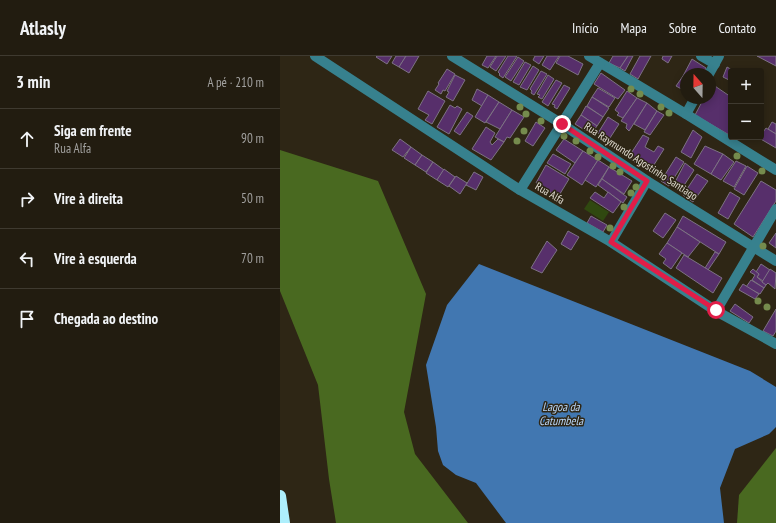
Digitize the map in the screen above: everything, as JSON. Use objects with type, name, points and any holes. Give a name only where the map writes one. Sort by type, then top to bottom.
[{"type":"highway","points":[[280,496],[284,523]]},
{"type":"street","name":"Rua Raymundo Agostinho Santiago","points":[[452,56],[562,124],[647,181],[776,261]]},
{"type":"street","points":[[589,56],[776,170]]},
{"type":"street","points":[[701,56],[717,60]]},
{"type":"street","name":"Rua Alfa","points":[[322,58],[520,190],[611,242],[716,310],[776,344]]},
{"type":"street","points":[[520,190],[600,63]]},
{"type":"street","points":[[686,114],[692,104]]},
{"type":"street","points":[[611,242],[647,181]]},
{"type":"street","points":[[716,310],[776,209]]},
{"type":"green space","points":[[280,150],[378,181],[426,294],[404,412],[415,454],[468,523],[336,523],[329,479],[318,385],[280,291]]},
{"type":"green space","points":[[590,200],[609,212],[603,221],[584,209]]},
{"type":"green space","points":[[776,448],[776,523],[737,523],[739,495]]},
{"type":"water","name":"Lagoa da Catumbela","points":[[479,264],[750,371],[776,387],[776,427],[769,434],[735,449],[720,488],[724,523],[506,523],[476,483],[456,475],[443,465],[438,451],[436,427],[426,365],[447,305]]},
{"type":"building","points":[[392,56],[387,64],[376,57]]},
{"type":"building","points":[[396,56],[406,56],[399,67],[392,63]]},
{"type":"building","points":[[406,56],[419,56],[409,73],[399,67]]},
{"type":"building","points":[[487,56],[496,56],[488,68],[482,65]]},
{"type":"building","points":[[497,56],[506,56],[496,71],[490,67]]},
{"type":"building","points":[[508,56],[517,56],[503,78],[498,72]]},
{"type":"building","points":[[535,56],[544,56],[539,64],[533,60]]},
{"type":"building","points":[[547,56],[559,56],[550,70],[542,65]]},
{"type":"building","points":[[560,56],[568,56],[583,64],[578,75],[556,63]]},
{"type":"building","points":[[613,56],[628,56],[620,68],[609,63]]},
{"type":"building","points":[[628,56],[633,56],[625,71],[620,68]]},
{"type":"building","points":[[640,56],[651,56],[638,79],[630,74]]},
{"type":"building","points":[[663,56],[672,56],[668,63],[662,59]]},
{"type":"building","points":[[757,56],[776,56],[776,66]]},
{"type":"building","points":[[518,57],[524,61],[511,81],[505,77]]},
{"type":"building","points":[[692,59],[706,68],[687,68]]},
{"type":"building","points":[[525,62],[531,65],[519,85],[513,82]]},
{"type":"building","points":[[533,66],[539,70],[527,90],[520,87]]},
{"type":"building","points":[[727,67],[729,68],[728,80],[723,77]]},
{"type":"building","points":[[447,69],[455,74],[445,91],[443,90],[441,94],[435,90]]},
{"type":"building","points":[[541,71],[547,74],[534,95],[531,93],[532,91],[530,89]]},
{"type":"building","points":[[601,73],[625,90],[618,99],[594,84]]},
{"type":"building","points":[[455,75],[465,80],[453,101],[446,97],[449,92],[447,91]]},
{"type":"building","points":[[548,75],[554,79],[542,99],[538,97],[540,95],[537,94]]},
{"type":"building","points":[[556,80],[562,83],[548,106],[542,102]]},
{"type":"building","points":[[680,80],[680,88],[676,86]]},
{"type":"building","points":[[564,85],[570,88],[557,109],[554,107],[555,105],[552,104]]},
{"type":"building","points":[[716,87],[728,95],[728,134],[695,115],[701,104],[716,104]]},
{"type":"building","points":[[598,88],[615,98],[609,107],[592,97]]},
{"type":"building","points":[[477,89],[488,95],[482,106],[472,100]]},
{"type":"building","points":[[428,91],[445,101],[432,124],[425,120],[429,115],[418,109]]},
{"type":"building","points":[[627,91],[637,98],[623,118],[617,115],[619,113],[615,110]]},
{"type":"building","points":[[488,95],[499,102],[485,123],[475,117]]},
{"type":"building","points":[[592,97],[609,108],[603,117],[587,106]]},
{"type":"building","points":[[637,98],[647,103],[629,131],[626,128],[627,124],[621,121]]},
{"type":"building","points":[[499,102],[512,110],[500,129],[486,122]]},
{"type":"building","points":[[647,103],[657,111],[645,130],[634,124]]},
{"type":"building","points":[[450,105],[455,108],[457,106],[462,109],[449,134],[437,127]]},
{"type":"building","points":[[586,106],[603,117],[597,126],[581,115]]},
{"type":"building","points":[[512,110],[524,117],[510,138],[507,137],[504,142],[495,137]]},
{"type":"building","points":[[657,111],[664,115],[650,135],[644,132]]},
{"type":"building","points":[[467,112],[473,116],[460,135],[454,131]]},
{"type":"building","points":[[581,115],[597,126],[591,134],[575,124]]},
{"type":"building","points":[[608,117],[619,124],[608,141],[598,133]]},
{"type":"building","points":[[536,122],[545,128],[533,146],[525,141]]},
{"type":"building","points":[[772,122],[776,124],[776,134],[768,129]]},
{"type":"building","points":[[486,127],[495,133],[490,142],[492,145],[498,139],[504,142],[491,160],[472,149]]},
{"type":"building","points":[[766,128],[776,134],[776,148],[762,140],[764,140],[764,131]]},
{"type":"building","points":[[693,130],[702,137],[691,158],[681,152]]},
{"type":"building","points":[[643,135],[649,138],[645,147],[654,152],[658,146],[664,149],[650,171],[628,158]]},
{"type":"building","points":[[400,139],[411,147],[403,157],[392,150]]},
{"type":"building","points":[[564,139],[583,151],[575,163],[556,150]]},
{"type":"building","points":[[705,146],[723,154],[711,174],[694,164]]},
{"type":"building","points":[[411,147],[422,155],[415,165],[404,158]]},
{"type":"building","points":[[583,151],[598,160],[582,185],[567,175]]},
{"type":"building","points":[[553,154],[571,164],[565,174],[547,163]]},
{"type":"building","points":[[723,154],[734,162],[721,180],[711,174]]},
{"type":"building","points":[[422,155],[433,162],[426,172],[415,165]]},
{"type":"building","points":[[676,157],[684,162],[669,186],[661,181]]},
{"type":"building","points":[[598,160],[609,167],[596,187],[585,180]]},
{"type":"building","points":[[736,161],[746,166],[734,187],[723,181]]},
{"type":"building","points":[[433,162],[444,170],[437,180],[426,173]]},
{"type":"building","points":[[685,163],[694,170],[681,190],[673,186]]},
{"type":"building","points":[[546,165],[569,179],[558,197],[536,183]]},
{"type":"building","points":[[747,166],[758,173],[744,195],[734,189]]},
{"type":"building","points":[[609,167],[632,181],[624,194],[602,179]]},
{"type":"building","points":[[444,169],[455,177],[448,187],[437,180]]},
{"type":"building","points":[[474,172],[483,177],[476,190],[466,185]]},
{"type":"building","points":[[697,174],[708,181],[693,202],[683,195]]},
{"type":"building","points":[[456,176],[467,183],[460,194],[449,186]]},
{"type":"building","points":[[602,179],[627,197],[623,203],[598,185]]},
{"type":"building","points":[[761,181],[776,190],[776,201],[753,237],[734,224]]},
{"type":"building","points":[[595,192],[604,198],[608,192],[621,202],[613,213],[590,198]]},
{"type":"building","points":[[730,192],[740,198],[728,219],[718,213]]},
{"type":"building","points":[[665,213],[676,220],[663,238],[653,231]]},
{"type":"building","points":[[591,216],[607,225],[603,232],[587,223]]},
{"type":"building","points":[[683,216],[726,242],[719,254],[677,227]]},
{"type":"building","points":[[677,227],[700,242],[688,257],[667,243]]},
{"type":"building","points":[[568,231],[579,237],[571,250],[561,244]]},
{"type":"building","points":[[776,233],[776,248],[769,243]]},
{"type":"building","points":[[547,241],[557,250],[542,273],[531,268]]},
{"type":"building","points":[[667,243],[682,253],[671,269],[663,263],[666,259],[659,254]]},
{"type":"building","points":[[715,252],[719,254],[708,270],[705,268]]},
{"type":"building","points":[[684,255],[722,278],[713,293],[676,268]]},
{"type":"building","points":[[761,264],[770,270],[763,281],[757,277],[759,274],[756,272]]},
{"type":"building","points":[[753,269],[759,274],[757,277],[766,285],[764,288],[752,280],[755,275],[750,272]]},
{"type":"building","points":[[770,269],[776,273],[775,289],[768,283],[766,285],[762,282]]},
{"type":"building","points":[[751,280],[764,288],[760,294],[746,287]]},
{"type":"building","points":[[743,284],[759,294],[755,299],[739,290]]},
{"type":"building","points":[[735,304],[753,317],[749,323],[730,311]]},
{"type":"building","points":[[776,309],[776,331],[773,336],[763,331]]},
{"type":"route","points":[[562,124],[647,181],[611,242],[716,310]]}]
